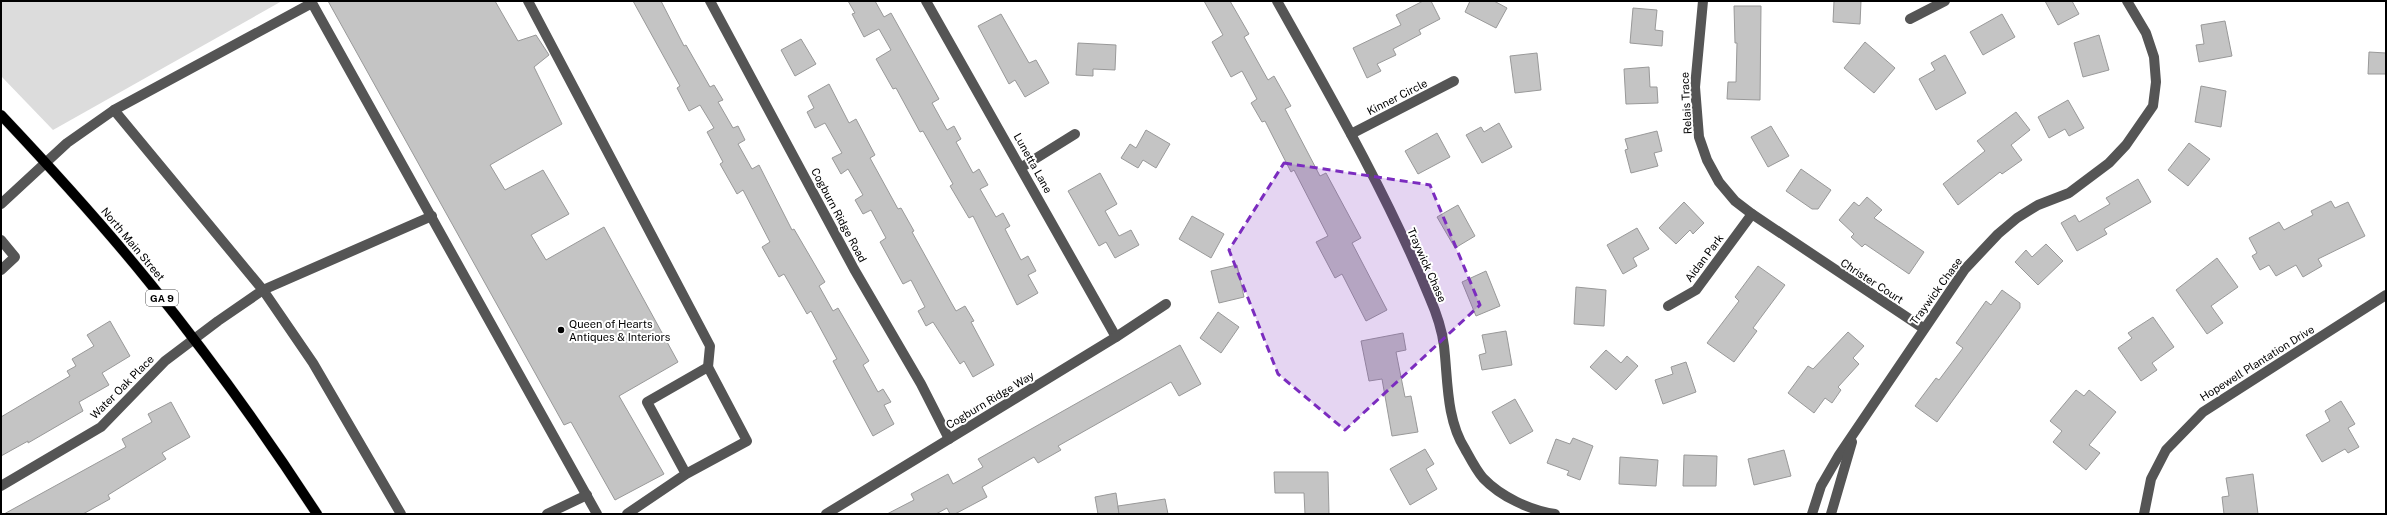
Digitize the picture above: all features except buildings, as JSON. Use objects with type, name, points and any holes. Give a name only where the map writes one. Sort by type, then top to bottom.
[{"type":"main road","name":"North Main Street","points":[[1,115],[46,163],[125,253],[194,338],[317,514]]},
{"type":"main road","name":"North Main Street","points":[[305,496],[314,514]]},
{"type":"street","points":[[528,1],[710,346],[708,367],[747,441],[686,474],[628,514]]},
{"type":"street","name":"Cogburn Ridge Road","points":[[710,1],[854,269],[920,384],[949,439]]},
{"type":"street","name":"Traywick Chase","points":[[1277,1],[1351,134],[1430,296],[1443,344],[1448,400],[1454,425],[1464,448],[1483,477],[1502,493],[1524,505],[1555,514]]},
{"type":"street","name":"Relais Trace","points":[[1703,1],[1695,87],[1699,137],[1707,160],[1719,182],[1735,201],[1828,266]]},
{"type":"street","points":[[1910,19],[1945,1]]},
{"type":"street","name":"Traywick Chase","points":[[1812,514],[1821,486],[1858,426],[1965,269],[1998,234],[2017,218],[2038,205],[2069,193],[2090,179],[2126,145],[2153,106],[2156,82],[2154,57],[2146,33],[2127,1]]},
{"type":"street","points":[[1,204],[67,143],[114,110],[314,2],[597,514]]},
{"type":"street","name":"Lunetta Lane","points":[[929,2],[1116,337]]},
{"type":"street","name":"Kinner Circle","points":[[1351,134],[1454,80]]},
{"type":"street","points":[[114,110],[263,290],[313,363],[401,514]]},
{"type":"street","points":[[1022,167],[1075,134]]},
{"type":"street","name":"Aidan Park","points":[[1668,306],[1696,290],[1752,214]]},
{"type":"street","name":"Water Oak Place","points":[[1,486],[101,427],[165,361],[194,338],[263,290],[432,216]]},
{"type":"street","points":[[1,240],[15,257],[1,270]]},
{"type":"street","name":"Christer Court","points":[[1828,266],[1924,328]]},
{"type":"street","name":"Hopewell Plantation Drive","points":[[2144,514],[2151,479],[2166,450],[2203,412],[2386,295]]},
{"type":"street","name":"Cogburn Ridge Way","points":[[826,514],[1116,337],[1166,304]]},
{"type":"street","points":[[686,474],[647,402],[708,367]]},
{"type":"street","points":[[1831,514],[1841,474],[1858,426]]},
{"type":"street","points":[[547,514],[587,495]]},
{"type":"highlighted area","points":[[1284,163],[1430,185],[1480,305],[1345,430],[1278,374],[1229,250]]},
{"type":"shaded area","points":[[1,1],[282,1],[53,130],[1,76]]},
{"type":"place","name":"Queen of Hearts Antiques & Interiors","points":[[561,330]]}]
